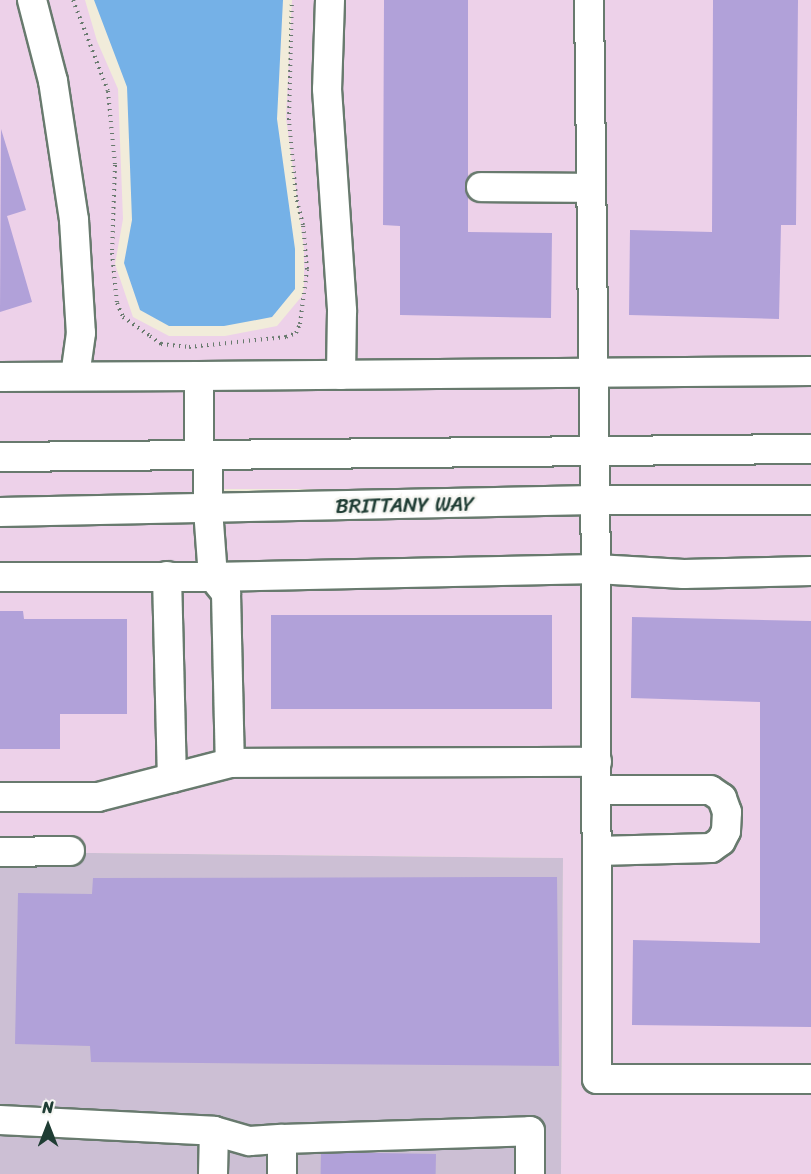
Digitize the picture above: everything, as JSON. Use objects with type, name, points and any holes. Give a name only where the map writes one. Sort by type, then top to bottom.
[{"type":"street","points":[[32,0],[53,81],[74,220],[81,333],[75,376]]},
{"type":"street","points":[[330,0],[327,89],[342,311],[341,375]]},
{"type":"street","points":[[589,0],[596,569],[597,1079],[811,1079]]},
{"type":"street","points":[[481,187],[591,188]]},
{"type":"street","points":[[0,377],[811,371]]},
{"type":"street","points":[[199,376],[213,577],[226,593],[230,763]]},
{"type":"street","points":[[0,457],[811,449]]},
{"type":"street","name":"BRITTANY WAY","points":[[0,512],[594,501],[811,500]]},
{"type":"street","points":[[0,577],[213,577],[596,569],[684,574],[811,571]]},
{"type":"street","points":[[167,576],[172,778]]},
{"type":"street","points":[[0,797],[98,797],[230,763],[597,762]]},
{"type":"street","points":[[597,790],[710,790],[722,798],[727,812],[726,831],[721,841],[711,848],[597,851]]},
{"type":"street","points":[[0,852],[70,851]]},
{"type":"street","points":[[0,1120],[214,1131],[249,1141],[530,1131],[530,1174]]},
{"type":"street","points":[[213,1174],[214,1131]]},
{"type":"street","points":[[282,1139],[282,1174]]},
{"type":"path","points":[[73,0],[108,91],[115,165],[112,253],[117,303],[123,317],[161,344],[189,347],[286,337],[296,333],[300,324],[307,269],[303,225],[296,197],[289,120],[292,0]]},
{"type":"shaded area","points":[[0,0],[85,0],[97,41],[118,89],[123,219],[115,264],[133,317],[169,336],[225,336],[277,326],[302,296],[304,289],[304,248],[286,118],[292,0],[811,0],[811,437],[0,445]]},
{"type":"shaded area","points":[[604,461],[811,461],[811,488],[604,488]]},
{"type":"shaded area","points":[[218,463],[583,463],[583,489],[218,489]]},
{"type":"shaded area","points":[[0,467],[197,467],[197,498],[0,498]]},
{"type":"shaded area","points":[[811,511],[811,1174],[561,1174],[563,858],[0,852],[0,524],[594,512]]},
{"type":"shaded area","points":[[0,852],[563,858],[561,1174],[224,1174],[225,1120],[0,1109]]},
{"type":"shaded area","points":[[0,1132],[203,1143],[203,1174],[0,1174]]},
{"type":"water","points":[[94,0],[283,0],[277,119],[295,249],[295,289],[272,317],[224,326],[169,326],[140,310],[124,263],[132,220],[127,87]]},
{"type":"building","points":[[384,0],[468,0],[468,232],[552,233],[551,318],[400,315],[400,226],[383,225]]},
{"type":"building","points":[[713,0],[798,0],[796,225],[781,225],[779,319],[629,315],[630,230],[712,232]]},
{"type":"building","points":[[1,129],[26,210],[7,216],[32,302],[0,312]]},
{"type":"building","points":[[0,611],[23,611],[24,619],[127,619],[127,714],[60,714],[60,749],[0,749]]},
{"type":"building","points":[[271,615],[552,615],[552,709],[271,709]]},
{"type":"building","points":[[632,617],[811,621],[811,1027],[632,1025],[633,940],[760,943],[760,702],[631,698]]},
{"type":"building","points":[[557,877],[559,1066],[91,1062],[90,1046],[15,1044],[18,893],[92,894],[93,878]]},
{"type":"building","points":[[321,1152],[436,1154],[436,1174],[321,1174]]}]
